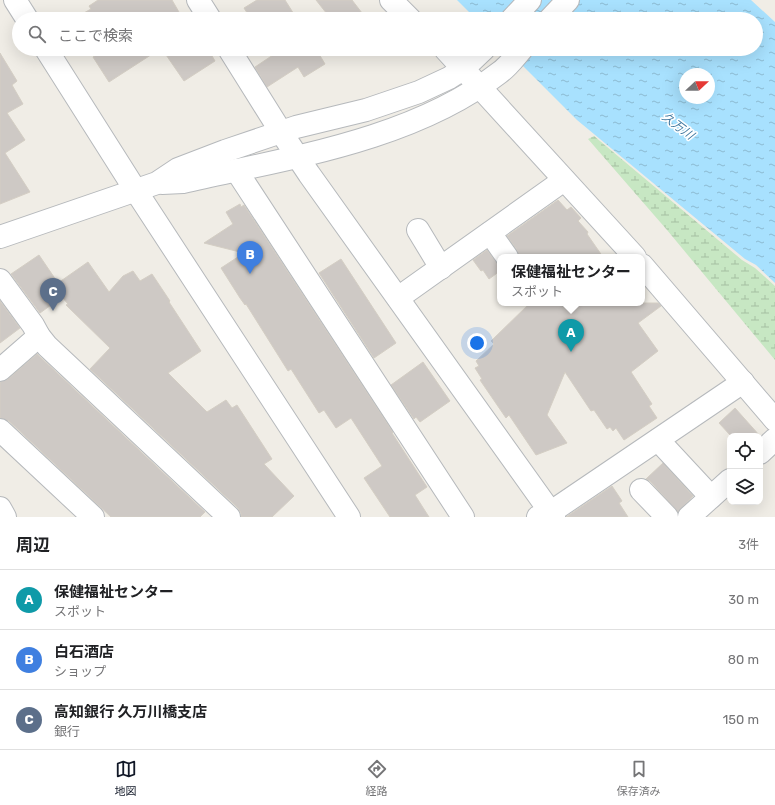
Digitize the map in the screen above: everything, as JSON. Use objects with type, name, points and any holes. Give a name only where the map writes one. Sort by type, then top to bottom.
[{"type":"street","points":[[15,0],[23,12]]},
{"type":"street","points":[[198,0],[206,12]]},
{"type":"street","points":[[391,0],[403,12]]},
{"type":"street","points":[[519,12],[530,0]]},
{"type":"street","points":[[557,12],[568,0]]},
{"type":"street","points":[[50,56],[136,191],[349,517]]},
{"type":"street","points":[[233,56],[297,156],[398,298],[548,516],[743,382]]},
{"type":"street","points":[[157,183],[183,182],[297,156],[414,122],[454,103],[502,71],[516,56]]},
{"type":"street","points":[[0,236],[136,191],[157,183],[178,169],[225,151],[296,127],[366,110],[419,92],[449,78],[475,57],[480,86],[632,254]]},
{"type":"street","points":[[236,170],[463,517]]},
{"type":"street","points":[[398,298],[564,180]]},
{"type":"street","points":[[418,230],[441,268]]},
{"type":"street","points":[[490,233],[505,254]]},
{"type":"street","points":[[645,268],[775,420]]},
{"type":"street","points":[[0,280],[47,346],[229,517]]},
{"type":"street","points":[[0,370],[39,336]]},
{"type":"street","points":[[0,430],[93,517]]},
{"type":"street","points":[[763,450],[775,439]]},
{"type":"street","points":[[658,440],[711,497]]},
{"type":"street","points":[[689,517],[727,483]]},
{"type":"street","points":[[641,490],[667,517]]},
{"type":"street","points":[[0,508],[5,517]]},
{"type":"green space","points":[[594,136],[775,286],[775,360],[667,230],[588,139]]},
{"type":"water","name":"久万川","points":[[457,0],[751,0],[775,22],[775,283],[756,265],[745,259],[577,120],[513,56],[763,56],[763,12],[469,12]]},
{"type":"building","points":[[98,0],[172,0],[179,12],[86,12],[91,9],[89,6]]},
{"type":"building","points":[[257,0],[285,0],[293,12],[247,12],[244,8]]},
{"type":"building","points":[[316,0],[352,0],[361,12],[325,12]]},
{"type":"building","points":[[0,53],[17,81],[12,85],[23,104],[7,113],[25,140],[5,153],[30,192],[0,204]]},
{"type":"building","points":[[94,56],[149,56],[109,82],[93,57]]},
{"type":"building","points":[[167,56],[212,56],[215,61],[184,81]]},
{"type":"building","points":[[272,56],[320,56],[325,64],[304,77],[298,67],[267,87],[255,67]]},
{"type":"building","points":[[558,200],[567,210],[571,207],[581,218],[578,221],[588,232],[587,234],[601,254],[518,254],[507,236]]},
{"type":"building","points":[[240,204],[241,207],[244,205],[393,432],[392,433],[427,487],[415,495],[429,517],[390,517],[364,478],[382,466],[351,418],[336,428],[324,410],[319,413],[291,369],[288,371],[246,304],[245,305],[240,298],[221,268],[244,253],[204,243],[233,224],[226,212]]},
{"type":"building","points":[[487,250],[497,263],[497,273],[489,279],[483,270],[481,271],[473,260]]},
{"type":"building","points":[[39,255],[58,283],[88,262],[109,292],[123,276],[133,271],[140,281],[152,274],[201,351],[168,373],[207,412],[226,400],[232,408],[237,405],[272,459],[264,464],[294,496],[272,517],[241,517],[241,513],[238,508],[90,369],[110,348],[66,305],[68,304],[62,297],[40,313],[11,274]]},
{"type":"building","points":[[341,259],[396,343],[374,358],[319,273]]},
{"type":"building","points":[[0,301],[20,328],[0,343]]},
{"type":"building","points":[[645,303],[658,303],[661,306],[638,323],[658,351],[631,372],[652,404],[649,406],[657,418],[624,440],[616,428],[613,431],[610,427],[607,429],[594,410],[591,411],[565,372],[547,415],[567,443],[536,455],[509,415],[506,418],[480,380],[482,379],[475,368],[479,366],[476,361],[494,344],[491,341],[527,306],[645,306]]},
{"type":"building","points":[[37,354],[205,512],[200,517],[111,517],[9,421],[0,418],[0,382],[8,379]]},
{"type":"building","points":[[423,362],[450,401],[420,422],[416,417],[414,419],[391,385]]},
{"type":"building","points":[[735,408],[757,433],[728,433],[719,423]]},
{"type":"building","points":[[663,463],[693,496],[678,512],[650,481],[646,479]]},
{"type":"building","points":[[612,486],[622,501],[619,503],[628,517],[566,517]]},
{"type":"place","name":"白石酒店","points":[[250,274]]},
{"type":"place","name":"高知銀行 久万川橋支店","points":[[53,311]]},
{"type":"place","name":"保健福祉センター","points":[[571,352]]}]
